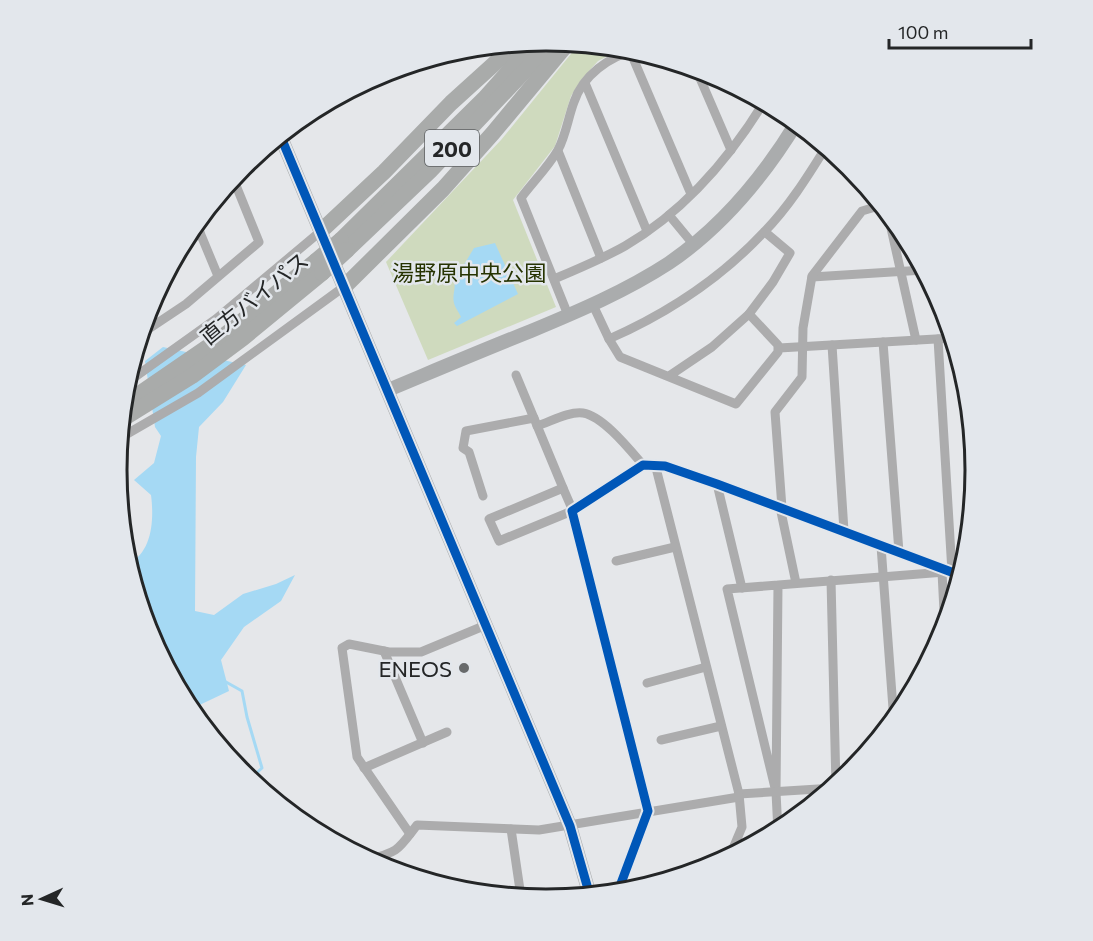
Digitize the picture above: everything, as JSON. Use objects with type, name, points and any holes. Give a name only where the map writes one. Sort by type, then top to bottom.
[{"type":"highway","name":"直方バイパス","points":[[131,414],[192,376],[217,357],[430,171],[544,51]]},
{"type":"highway","name":"直方バイパス","points":[[344,245],[526,52]]},
{"type":"highway","points":[[345,286],[444,189],[561,52]]},
{"type":"highway","points":[[321,231],[384,172],[452,102],[506,53]]},
{"type":"highway","name":"直方バイパス","points":[[134,398],[319,267]]},
{"type":"street","points":[[568,315],[521,198],[558,151],[575,98],[585,83],[613,57]]},
{"type":"street","points":[[636,61],[691,194]]},
{"type":"street","points":[[701,81],[731,150]]},
{"type":"street","points":[[585,83],[647,231]]},
{"type":"street","points":[[554,279],[626,245],[669,214],[713,172],[759,109]]},
{"type":"street","points":[[388,390],[593,305],[671,262],[743,198],[792,130]]},
{"type":"street","points":[[284,144],[570,826],[588,887]]},
{"type":"street","points":[[558,151],[601,258]]},
{"type":"street","points":[[609,339],[660,314],[714,276],[765,232],[792,198],[821,154]]},
{"type":"street","points":[[153,326],[186,304],[260,242],[237,188]]},
{"type":"street","points":[[796,583],[781,508],[775,412],[802,377],[801,347],[812,277],[862,211],[873,208]]},
{"type":"street","points":[[669,214],[693,244]]},
{"type":"street","points":[[138,375],[216,319],[321,231]]},
{"type":"street","points":[[669,376],[720,341],[749,314],[773,282],[790,253],[765,232]]},
{"type":"street","points":[[200,234],[218,276]]},
{"type":"street","points":[[892,234],[916,340]]},
{"type":"street","points":[[812,277],[915,270]]},
{"type":"street","points":[[129,433],[198,393],[345,286]]},
{"type":"street","points":[[593,305],[620,357],[736,404],[778,352],[778,345],[749,314]]},
{"type":"street","points":[[938,339],[952,573]]},
{"type":"street","points":[[778,348],[945,339]]},
{"type":"street","points":[[883,342],[899,552]]},
{"type":"street","points":[[832,345],[844,531]]},
{"type":"street","points":[[516,375],[573,511],[648,811],[621,883]]},
{"type":"street","points":[[483,496],[469,452],[463,448],[466,431],[584,413],[607,427],[643,465]]},
{"type":"street","points":[[563,488],[489,519],[499,541],[573,511],[643,465],[655,464],[717,484],[952,573]]},
{"type":"street","points":[[655,464],[739,796],[742,826],[734,846]]},
{"type":"street","points":[[717,484],[742,588]]},
{"type":"street","points":[[882,546],[893,707]]},
{"type":"street","points":[[616,561],[675,547]]},
{"type":"street","points":[[776,792],[727,589],[884,576],[952,573]]},
{"type":"street","points":[[831,580],[835,775]]},
{"type":"street","points":[[777,821],[778,585]]},
{"type":"street","points":[[410,834],[357,757],[342,648],[349,644],[384,651],[421,652],[486,626]]},
{"type":"street","points":[[384,651],[423,743]]},
{"type":"street","points":[[647,683],[706,668]]},
{"type":"street","points":[[661,740],[721,726]]},
{"type":"street","points":[[364,768],[447,732]]},
{"type":"street","points":[[383,857],[401,847],[417,825],[539,830],[739,796],[820,788]]},
{"type":"street","points":[[511,830],[520,889]]},
{"type":"green space","name":"湯野原中央公園","points":[[573,52],[608,56],[598,61],[581,80],[571,96],[555,146],[513,200],[556,307],[428,360],[386,262],[501,140]]},
{"type":"water","points":[[495,243],[518,294],[457,326],[454,323],[461,317],[453,299],[454,281],[447,275],[438,277],[429,273],[419,275],[414,272],[415,268],[431,267],[437,270],[445,267],[462,268],[474,248]]},
{"type":"water","points":[[163,347],[246,365],[223,402],[199,427],[196,457],[195,611],[214,615],[243,594],[276,584],[295,575],[281,601],[244,627],[221,660],[229,691],[199,705],[170,656],[159,631],[149,605],[136,558],[147,543],[152,514],[151,495],[134,480],[154,463],[161,436],[155,427],[145,361]]},
{"type":"waterway","points":[[226,682],[242,691],[262,768],[256,773]]},
{"type":"cycle path","points":[[284,144],[570,826],[588,887]]},
{"type":"cycle path","points":[[621,883],[648,811],[572,511],[643,465],[665,466],[953,573]]},
{"type":"place","name":"ENEOS","points":[[464,668]]}]
